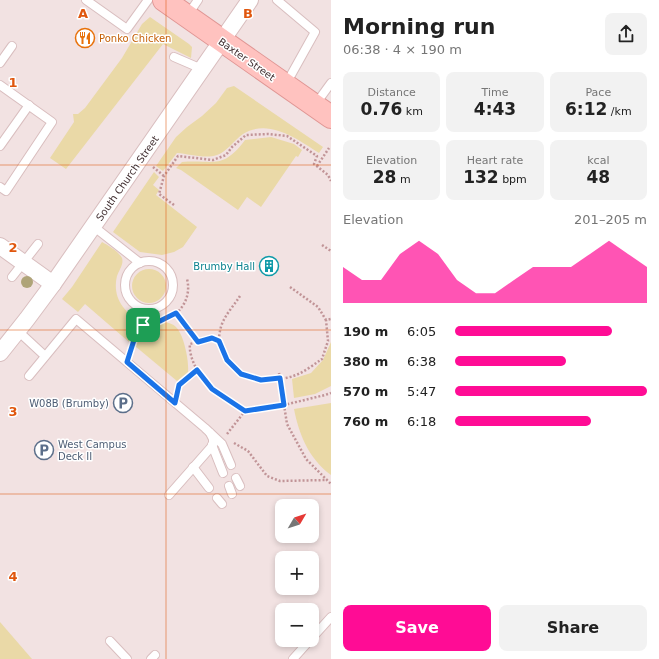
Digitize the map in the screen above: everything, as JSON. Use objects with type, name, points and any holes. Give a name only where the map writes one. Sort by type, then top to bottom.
[{"type":"main road","name":"Baxter Street","points":[[164,0],[192,8],[222,41],[323,111]]},
{"type":"street","name":"South Church Street","points":[[0,353],[54,284],[250,0]]},
{"type":"street","points":[[0,246],[54,284]]},
{"type":"lane","points":[[86,0],[127,29],[148,0]]},
{"type":"lane","points":[[277,0],[315,32],[285,85]]},
{"type":"lane","points":[[0,63],[12,46]]},
{"type":"lane","points":[[174,57],[202,69]]},
{"type":"lane","points":[[323,111],[331,83]]},
{"type":"lane","points":[[0,85],[52,122],[6,191],[0,187]]},
{"type":"lane","points":[[0,146],[29,105]]},
{"type":"lane","points":[[93,226],[140,263],[150,261],[158,262],[169,272],[172,279],[172,294],[168,301],[155,309],[148,310],[140,308],[133,304],[125,292],[124,284],[126,276],[130,270],[140,263]]},
{"type":"lane","points":[[12,277],[38,244]]},
{"type":"lane","points":[[29,376],[76,319],[222,444],[231,465]]},
{"type":"lane","points":[[18,331],[45,356]]},
{"type":"lane","points":[[208,431],[213,439],[212,445],[223,473]]},
{"type":"lane","points":[[169,495],[212,445]]},
{"type":"lane","points":[[193,467],[209,488]]},
{"type":"lane","points":[[228,486],[232,494]]},
{"type":"lane","points":[[319,630],[331,617]]},
{"type":"lane","points":[[110,641],[127,659]]},
{"type":"lane","points":[[293,659],[304,647]]},
{"type":"path","points":[[174,205],[159,194],[164,176],[178,156],[213,160],[226,155],[246,135],[268,134],[287,136],[317,156],[314,164],[328,175],[331,181]]},
{"type":"path","points":[[317,166],[328,148]]},
{"type":"path","points":[[153,167],[164,176]]},
{"type":"path","points":[[322,245],[331,252]]},
{"type":"path","points":[[127,362],[134,340],[144,323],[160,321],[176,313],[188,296],[189,287],[187,279]]},
{"type":"path","points":[[240,296],[222,324],[220,331],[219,341],[227,360],[241,374],[261,380],[291,377],[322,359],[328,341],[326,320],[318,307],[290,287]]},
{"type":"path","points":[[176,313],[198,342]]},
{"type":"path","points":[[326,320],[331,318]]},
{"type":"path","points":[[219,341],[212,338],[190,344],[189,351],[197,370],[212,389],[245,411]]},
{"type":"path","points":[[175,403],[179,385],[197,370]]},
{"type":"path","points":[[279,372],[287,424],[306,459],[331,484]]},
{"type":"path","points":[[327,480],[280,481],[267,476],[248,452],[230,440],[226,434],[245,411],[284,405],[331,393]]},
{"type":"shaded area","points":[[150,17],[192,47],[191,58],[163,44],[66,169],[50,158],[74,122],[73,114],[78,114],[85,108],[122,58],[142,24]]},
{"type":"shaded area","points":[[234,86],[323,147],[319,153],[282,132],[263,128],[243,134],[224,151],[217,155],[202,156],[177,153],[163,171],[156,166],[176,137],[216,103],[227,88]]},
{"type":"shaded area","points":[[271,137],[294,144],[302,150],[298,157],[296,156],[261,207],[247,197],[238,210],[176,168],[182,162],[216,162],[223,160],[237,150],[245,140]]},
{"type":"shaded area","points":[[154,172],[159,177],[153,185],[159,190],[156,195],[197,227],[183,247],[174,252],[162,255],[140,252],[113,232]]},
{"type":"shaded area","points":[[102,242],[116,251],[122,258],[122,265],[117,276],[116,283],[116,290],[120,303],[129,313],[142,320],[140,326],[129,342],[85,304],[78,312],[62,299],[72,287]]},
{"type":"shaded area","points":[[149,269],[161,274],[166,286],[161,298],[149,303],[137,298],[132,286],[137,274]]},
{"type":"shaded area","points":[[165,322],[174,325],[179,331],[184,342],[187,355],[188,372],[177,381],[135,346],[136,340],[145,328],[154,324]]},
{"type":"shaded area","points":[[331,342],[331,386],[315,394],[294,398],[292,379],[311,373],[323,360]]},
{"type":"shaded area","points":[[331,403],[331,475],[323,469],[306,446],[294,409]]},
{"type":"shaded area","points":[[0,622],[32,659],[0,659]]},
{"type":"place","name":"Ponko Chicken","points":[[85,38]]},
{"type":"place","name":"Brumby Hall","points":[[269,266]]},
{"type":"place","name":"W08B (Brumby)","points":[[123,403]]},
{"type":"place","name":"West Campus Deck II","points":[[44,450]]},
{"type":"route","points":[[176,313],[198,342],[212,338],[219,341],[227,360],[241,374],[261,380],[280,378],[284,405],[245,411],[212,389],[197,370],[179,385],[175,403],[127,362],[131,346],[143,325],[144,323],[160,321],[176,313]]}]
